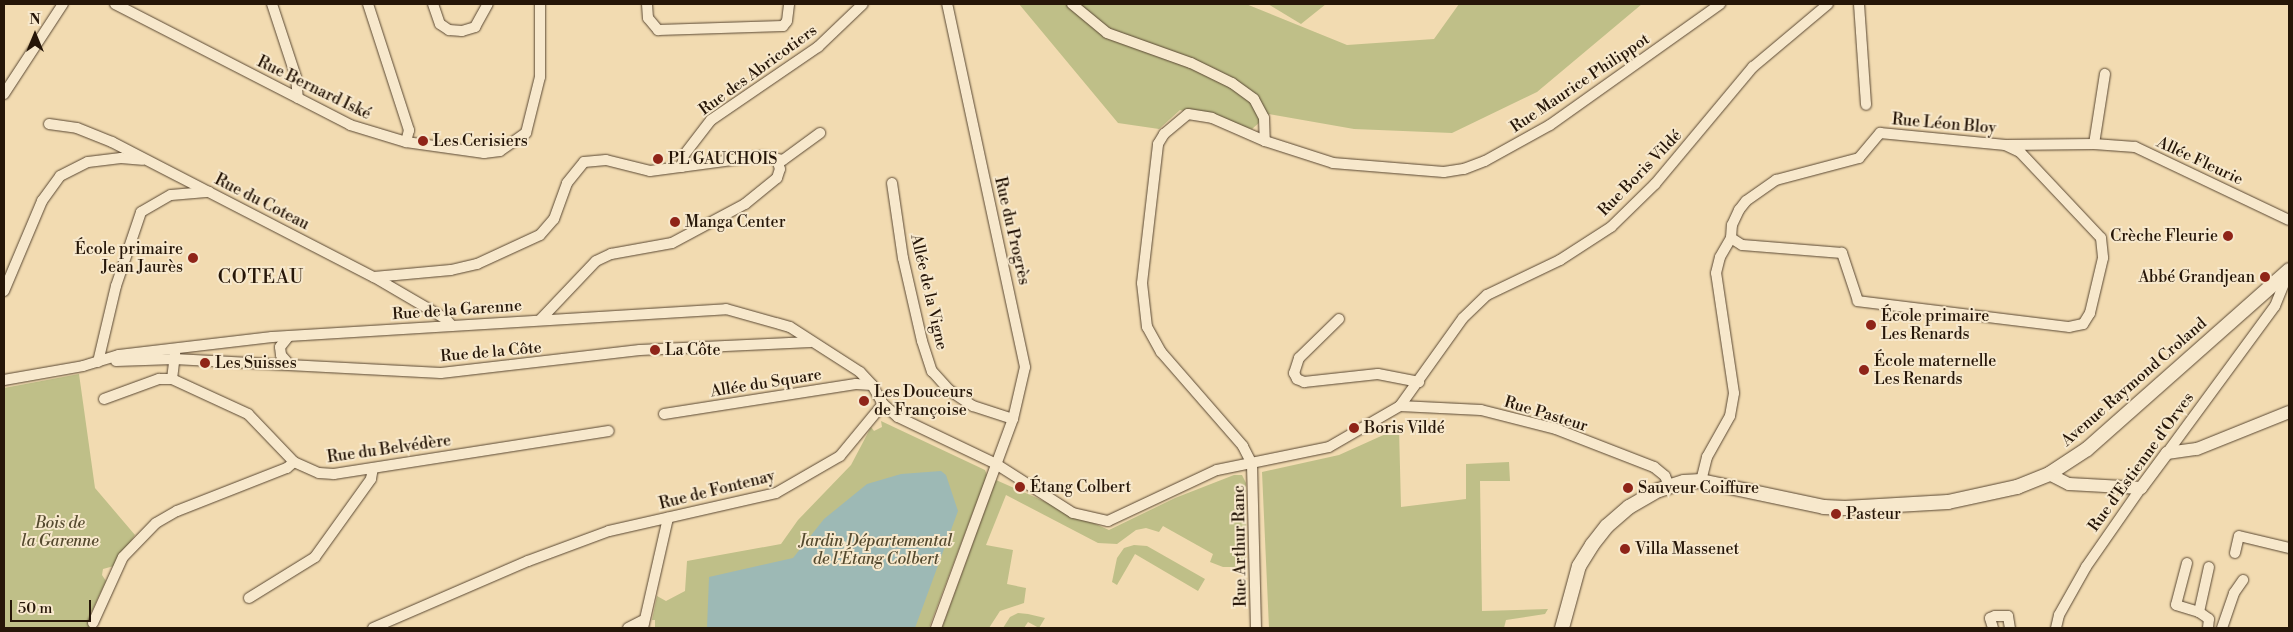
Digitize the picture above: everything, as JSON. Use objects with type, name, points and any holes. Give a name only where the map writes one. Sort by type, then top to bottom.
[{"type":"main road","name":"Avenue Raymond Croland","points":[[1562,628],[1579,566],[1606,526],[1629,507],[1669,486],[1701,481],[1824,507],[1846,508],[1948,502],[2017,487],[2049,474],[2087,449],[2263,291],[2289,271]]},
{"type":"street","points":[[4,94],[63,4]]},
{"type":"street","name":"Rue Bernard Iské","points":[[115,4],[350,125],[406,142],[484,153],[500,151],[526,133],[540,77],[540,4]]},
{"type":"street","points":[[272,4],[296,77],[298,98]]},
{"type":"street","points":[[368,4],[409,130],[406,142]]},
{"type":"street","points":[[434,4],[440,24],[449,30],[462,31],[475,27],[488,4]]},
{"type":"street","points":[[647,4],[648,18],[658,30],[782,26],[787,21],[789,4]]},
{"type":"street","name":"Rue des Abricotiers","points":[[682,167],[684,155],[711,120],[818,47],[863,4]]},
{"type":"street","name":"Rue du Progrès","points":[[936,628],[1013,419],[1025,367],[1023,348],[947,4]]},
{"type":"street","points":[[1072,4],[1107,33],[1191,63],[1232,83],[1254,99],[1264,118],[1265,141]]},
{"type":"street","name":"Rue Maurice Philippot","points":[[1252,464],[1243,446],[1161,352],[1147,327],[1142,283],[1158,144],[1169,128],[1188,114],[1212,118],[1265,141],[1333,163],[1427,171],[1464,169],[1485,162],[1550,125],[1720,4]]},
{"type":"street","name":"Rue Boris Vildé","points":[[1400,406],[1419,382],[1462,318],[1487,295],[1560,260],[1611,227],[1655,184],[1753,67],[1828,4]]},
{"type":"street","points":[[1859,4],[1866,104]]},
{"type":"street","points":[[2094,144],[2105,74]]},
{"type":"street","name":"Rue du Coteau","points":[[49,124],[77,128],[210,192],[374,277],[446,319],[452,326]]},
{"type":"street","points":[[374,277],[451,270],[476,264],[540,235],[554,219],[567,183],[584,162],[606,160],[650,171],[771,155],[782,160],[820,133]]},
{"type":"street","name":"Rue Léon Bloy","points":[[1880,134],[2005,145],[2020,152],[2101,238],[2103,258],[2090,314],[2083,324],[2069,327],[1858,302],[1842,253],[1742,245],[1731,238],[1732,225],[1746,201],[1776,180],[1858,158],[1880,134]]},
{"type":"street","name":"Allée Fleurie","points":[[2005,145],[2094,144],[2135,147],[2289,220]]},
{"type":"street","points":[[4,291],[42,201],[60,176],[88,162],[121,158],[148,161]]},
{"type":"street","points":[[540,320],[596,261],[611,254],[672,243],[745,204],[777,178],[780,169],[778,159]]},
{"type":"street","name":"Allée de la Vigne","points":[[892,183],[904,258],[922,341],[932,371],[949,390],[973,406],[1013,419]]},
{"type":"street","points":[[98,362],[116,286],[141,212],[170,195],[210,192]]},
{"type":"street","points":[[1701,481],[1707,457],[1730,416],[1734,393],[1716,273],[1720,257],[1731,238]]},
{"type":"street","name":"Rue d'Estienne d'Orves","points":[[2056,628],[2059,615],[2086,567],[2141,488],[2262,321],[2275,306],[2289,271]]},
{"type":"street","name":"Rue d'Estienne d'Orves","points":[[2262,321],[2272,296],[2263,291]]},
{"type":"street","name":"Rue de la Garenne","points":[[4,380],[98,362],[119,355],[175,347],[289,336],[726,309],[780,323],[860,372],[872,384],[883,404]]},
{"type":"street","points":[[1339,319],[1299,358],[1294,373],[1297,380],[1304,382],[1378,374],[1419,382]]},
{"type":"street","points":[[289,336],[283,340],[280,347],[281,355],[289,364]]},
{"type":"street","name":"Rue de la Côte","points":[[98,362],[174,359],[441,373],[640,350],[811,342]]},
{"type":"street","points":[[104,399],[159,380],[172,380],[175,347]]},
{"type":"street","name":"Rue du Belvédère","points":[[172,380],[248,414],[294,462],[319,473],[373,468],[609,431]]},
{"type":"street","name":"Allée du Square","points":[[664,414],[856,384],[872,384]]},
{"type":"street","points":[[883,404],[898,417],[996,464],[1074,513],[1108,520],[1217,470],[1330,448],[1400,406]]},
{"type":"street","name":"Rue de Fontenay","points":[[373,628],[528,561],[609,531],[776,493],[840,456],[883,404]]},
{"type":"street","name":"Rue Pasteur","points":[[1400,406],[1481,410],[1556,429],[1654,467],[1665,476],[1669,486]]},
{"type":"street","points":[[2167,454],[2197,449],[2289,412]]},
{"type":"street","points":[[93,623],[123,558],[156,523],[177,511],[287,468],[294,462]]},
{"type":"street","name":"Rue Arthur Ranc","points":[[1252,464],[1256,628]]},
{"type":"street","points":[[249,598],[315,558],[371,479],[373,468]]},
{"type":"street","points":[[2049,474],[2069,484],[2141,488]]},
{"type":"street","points":[[628,628],[642,624],[668,518]]},
{"type":"street","points":[[2235,554],[2239,536],[2289,548]]},
{"type":"street","points":[[2188,563],[2176,605],[2199,612],[2209,619],[2208,628]]},
{"type":"street","points":[[2199,612],[2209,566]]},
{"type":"street","points":[[2222,628],[2234,593],[2243,580]]},
{"type":"street","points":[[1992,628],[1990,618],[1995,616],[2008,616],[2010,628]]},
{"type":"green space","points":[[1019,4],[1246,4],[1347,45],[1434,39],[1459,4],[1642,4],[1537,92],[1452,133],[1354,129],[1269,114],[1252,129],[1180,110],[1159,129],[1118,123]]},
{"type":"green space","points":[[1268,4],[1326,4],[1301,24]]},
{"type":"green space","name":"Bois de la Garenne","points":[[79,374],[95,488],[135,535],[114,566],[103,569],[102,575],[106,581],[91,613],[92,628],[4,628],[4,388]]},
{"type":"green space","name":"Jardin Départemental de l'Étang Colbert","points":[[881,421],[985,470],[987,475],[929,628],[655,628],[655,620],[652,620],[657,596],[666,601],[685,591],[687,561],[781,544],[798,520],[851,465],[871,427],[874,431],[882,427]]},
{"type":"green space","points":[[1399,428],[1401,507],[1466,499],[1466,464],[1509,462],[1510,481],[1480,481],[1482,611],[1548,609],[1545,614],[1506,620],[1504,628],[1269,628],[1262,472],[1339,455]]},
{"type":"green space","points":[[1234,475],[1242,475],[1246,483],[1246,567],[1223,567],[1210,562],[1213,554],[1163,526],[1159,532],[1146,528],[1136,530],[1117,544],[1098,543],[1006,495],[986,545],[1013,550],[1007,584],[1026,588],[1024,603],[1000,611],[989,628],[942,628],[996,480],[1109,530],[1175,498]]},
{"type":"green space","points":[[1134,545],[1147,546],[1205,579],[1198,591],[1135,554],[1117,585],[1112,582],[1117,558],[1124,548]]},
{"type":"green space","points":[[1018,613],[1045,618],[1039,628],[1028,622],[1024,628],[1003,628],[1010,617]]},
{"type":"water","name":"Jardin Départemental de l'Étang Colbert","points":[[941,471],[946,475],[958,511],[915,628],[707,628],[709,577],[793,558],[824,519],[867,484],[901,474]]},
{"type":"place","name":"Les Cerisiers","points":[[423,141]]},
{"type":"place","name":"PL GAUCHOIS","points":[[658,159]]},
{"type":"place","name":"Manga Center","points":[[675,222]]},
{"type":"place","name":"Crèche Fleurie","points":[[2228,236]]},
{"type":"place","name":"École primaire Jean Jaurès","points":[[193,258]]},
{"type":"place","name":"Abbé Grandjean","points":[[2265,277]]},
{"type":"place","name":"École primaire Les Renards","points":[[1871,325]]},
{"type":"place","name":"La Côte","points":[[655,350]]},
{"type":"place","name":"Les Suisses","points":[[205,363]]},
{"type":"place","name":"École maternelle Les Renards","points":[[1864,370]]},
{"type":"place","name":"Les Douceurs de Françoise","points":[[864,401]]},
{"type":"place","name":"Boris Vildé","points":[[1354,428]]},
{"type":"place","name":"Étang Colbert","points":[[1020,487]]},
{"type":"place","name":"Sauveur Coiffure","points":[[1628,488]]},
{"type":"place","name":"Pasteur","points":[[1836,514]]},
{"type":"place","name":"Villa Massenet","points":[[1625,549]]},
{"type":"district","name":"COTEAU","points":[[261,278]]}]
